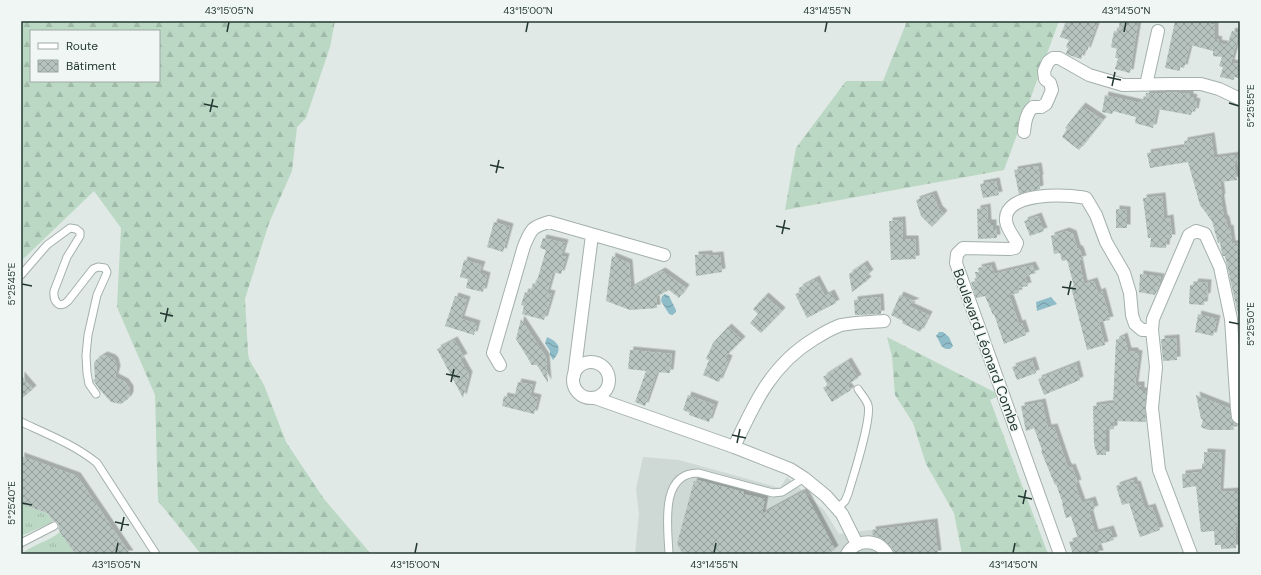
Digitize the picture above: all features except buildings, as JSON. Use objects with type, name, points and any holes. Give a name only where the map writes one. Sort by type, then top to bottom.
[{"type":"street","points":[[1146,85],[1158,31]]},
{"type":"street","points":[[1024,132],[1025,121],[1029,110],[1033,107],[1041,107],[1046,104],[1052,90],[1050,83],[1045,79],[1044,71],[1048,62],[1053,58],[1059,58],[1089,75],[1123,85],[1202,84],[1219,89],[1240,99]]},
{"type":"street","name":"Boulevard Léonard Combe","points":[[1060,554],[956,263],[957,254],[963,248],[1015,248],[1017,243],[1007,227],[1007,212],[1013,205],[1022,200],[1041,196],[1060,195],[1086,198],[1096,215],[1106,242],[1124,274],[1130,293],[1132,315],[1135,324],[1142,330],[1152,330]]},
{"type":"street","points":[[500,365],[493,352],[524,246],[531,232],[537,226],[549,222],[664,255]]},
{"type":"street","points":[[1191,554],[1159,470],[1152,408],[1156,367],[1152,318],[1189,235],[1196,231],[1205,234],[1220,267],[1231,319],[1237,409],[1238,417],[1240,418]]},
{"type":"street","points":[[592,235],[574,376],[575,387],[578,392],[583,396],[595,398],[734,447],[790,469],[820,491],[839,512],[857,544]]},
{"type":"street","points":[[734,447],[767,383],[781,366],[802,346],[823,333],[841,325],[884,321]]},
{"type":"street","points":[[574,376],[577,370],[586,364],[597,364],[602,366],[609,376],[608,387],[605,392],[595,398]]},
{"type":"street","points":[[846,554],[857,544],[865,542],[874,543],[881,547],[887,554]]},
{"type":"lane","points":[[21,275],[47,245],[70,228],[76,228],[80,232],[80,236],[67,257],[54,291],[57,303],[60,305],[68,301],[93,270],[98,267],[105,268],[107,272],[96,295],[86,355],[89,384],[96,394]]},
{"type":"lane","points":[[839,512],[848,494],[867,426],[869,413],[868,404],[858,389]]},
{"type":"lane","points":[[21,422],[90,457],[97,463],[156,553]]},
{"type":"lane","points":[[669,554],[668,506],[670,494],[675,483],[683,475],[698,473],[773,493],[782,492],[804,478]]},
{"type":"lane","points":[[21,542],[54,526]]},
{"type":"shaded area","points":[[643,457],[679,460],[780,488],[787,477],[824,510],[839,534],[934,522],[938,554],[635,554],[639,514],[636,489]]},
{"type":"green space","points":[[21,21],[335,21],[330,47],[306,118],[297,127],[292,171],[269,223],[245,299],[248,353],[249,359],[264,385],[286,442],[324,499],[371,554],[201,554],[158,501],[155,395],[117,307],[121,228],[94,191],[21,261]]},
{"type":"green space","points":[[907,21],[1059,21],[1004,170],[785,210],[796,148],[846,81],[883,81]]},
{"type":"green space","points":[[887,337],[1000,395],[990,400],[1048,554],[962,554],[954,513],[926,464],[913,423],[895,395],[892,357]]},
{"type":"green space","points":[[21,504],[47,513],[53,522],[21,536]]},
{"type":"green space","points":[[60,532],[75,554],[22,554],[51,538]]},
{"type":"water","points":[[665,294],[669,296],[676,310],[676,312],[672,315],[669,314],[661,301],[662,296]]},
{"type":"water","points":[[1051,297],[1057,304],[1037,311],[1036,302]]},
{"type":"water","points":[[939,332],[943,332],[949,337],[953,346],[950,349],[942,347],[936,336]]},
{"type":"water","points":[[547,337],[557,344],[559,349],[553,360],[545,343]]}]
